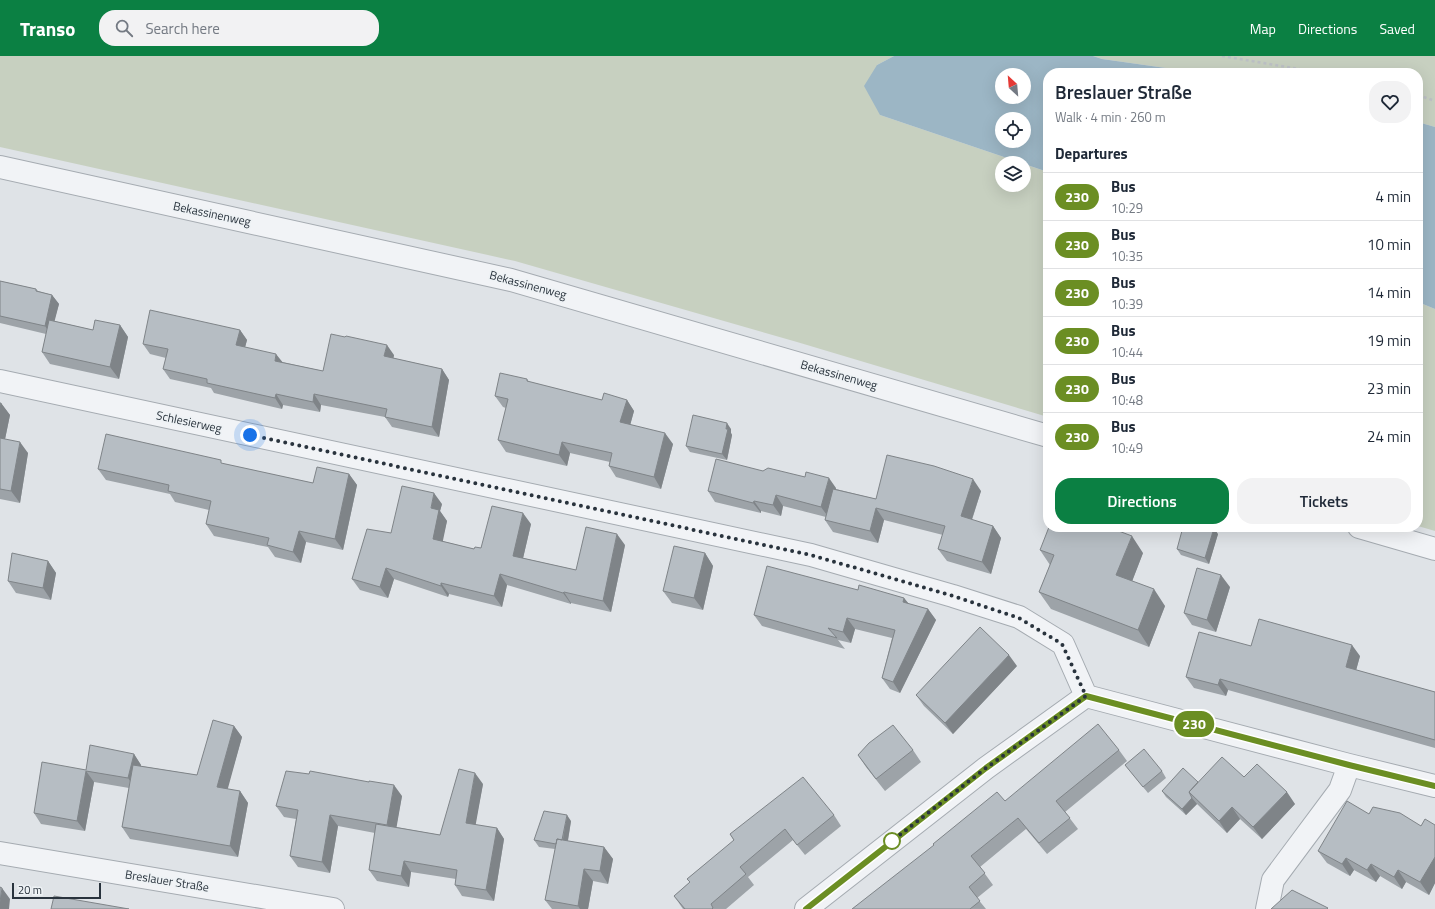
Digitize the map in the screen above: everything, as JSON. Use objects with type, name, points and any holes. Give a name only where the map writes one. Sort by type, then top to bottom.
[{"type":"street","name":"Bekassinenweg","points":[[0,167],[511,280],[1043,435]]},
{"type":"street","name":"Schlesierweg","points":[[0,381],[811,555],[953,596],[1019,618],[1062,644],[1086,696]]},
{"type":"street","points":[[1376,532],[1435,549]]},
{"type":"street","points":[[806,909],[986,768],[1086,696],[1435,786]]},
{"type":"street","points":[[1267,909],[1273,880],[1340,790],[1349,765]]},
{"type":"street","name":"Breslauer Straße","points":[[0,853],[333,909]]},
{"type":"path","points":[[1222,56],[1293,68]]},
{"type":"path","points":[[1423,97],[1435,101]]},
{"type":"green space","points":[[0,56],[894,56],[877,65],[880,115],[1001,156],[995,156],[995,192],[1031,192],[1031,166],[1043,170],[1043,416],[797,342],[515,261],[0,147]]},
{"type":"green space","points":[[1093,56],[1435,56],[1435,127],[1423,123],[1423,68],[1166,68],[1102,59]]},
{"type":"green space","points":[[1423,304],[1435,309],[1435,531],[1423,527]]},
{"type":"water","points":[[894,56],[1093,56],[1102,59],[1166,68],[1043,68],[1043,170],[1031,166],[1031,156],[1001,156],[880,115],[864,86],[877,65]]},
{"type":"water","points":[[1423,123],[1435,127],[1435,309],[1423,304]]},
{"type":"building","points":[[0,281],[36,289],[36,291],[52,295],[45,326],[0,316]]},
{"type":"building","points":[[150,310],[240,330],[236,345],[276,354],[275,361],[323,371],[331,334],[387,345],[384,356],[442,369],[432,427],[385,417],[387,409],[314,394],[313,402],[276,394],[275,398],[207,383],[207,379],[163,369],[168,349],[143,344]]},
{"type":"building","points":[[49,320],[93,330],[95,320],[120,325],[110,367],[42,352]]},
{"type":"building","points":[[500,373],[602,400],[604,393],[627,400],[620,422],[665,433],[654,477],[609,466],[612,453],[562,442],[559,455],[498,440],[508,399],[495,396]]},
{"type":"building","points":[[693,415],[727,423],[726,429],[728,429],[722,454],[686,446]]},
{"type":"building","points":[[106,434],[221,460],[221,463],[313,483],[317,467],[349,474],[335,539],[299,531],[293,552],[267,545],[269,538],[206,524],[211,501],[168,491],[169,485],[98,469]]},
{"type":"building","points":[[0,438],[20,442],[11,491],[0,489]]},
{"type":"building","points":[[887,455],[934,466],[973,479],[961,516],[993,526],[982,562],[938,549],[945,526],[876,508],[870,531],[825,520],[833,489],[876,499]]},
{"type":"building","points":[[716,459],[763,471],[768,468],[805,477],[806,472],[829,478],[821,507],[776,495],[773,505],[754,501],[753,503],[708,491]]},
{"type":"building","points":[[402,486],[434,493],[431,508],[439,510],[433,539],[474,549],[475,547],[481,548],[492,506],[523,513],[513,556],[576,570],[586,527],[617,534],[603,601],[563,593],[500,574],[494,596],[441,583],[441,586],[386,568],[380,587],[352,579],[367,529],[391,533]]},
{"type":"building","points":[[1047,532],[1121,532],[1132,536],[1116,575],[1154,589],[1138,630],[1039,592],[1054,555],[1040,550]]},
{"type":"building","points":[[1182,532],[1213,532],[1205,558],[1177,549]]},
{"type":"building","points":[[674,546],[705,553],[694,598],[663,591]]},
{"type":"building","points":[[12,553],[48,561],[43,588],[8,581]]},
{"type":"building","points":[[767,566],[858,590],[859,585],[904,598],[903,602],[928,609],[893,682],[882,678],[895,630],[847,618],[843,632],[828,628],[837,638],[754,615]]},
{"type":"building","points":[[1197,568],[1221,575],[1207,620],[1184,613]]},
{"type":"building","points":[[1259,619],[1352,645],[1346,667],[1435,692],[1435,740],[1220,679],[1218,685],[1186,677],[1199,632],[1251,646]]},
{"type":"building","points":[[980,627],[1009,655],[945,723],[916,695]]},
{"type":"building","points":[[213,720],[234,726],[217,787],[240,791],[230,846],[122,827],[133,765],[197,775]]},
{"type":"building","points":[[1098,724],[1119,750],[1056,801],[1070,818],[1039,843],[1018,818],[971,856],[985,873],[969,887],[980,901],[970,909],[852,909],[934,845],[933,844],[997,792],[1005,801]]},
{"type":"building","points":[[893,725],[913,750],[876,779],[858,755],[869,743]]},
{"type":"building","points":[[90,745],[134,754],[128,778],[86,771],[77,821],[34,813],[42,762],[86,770]]},
{"type":"building","points":[[1144,749],[1162,771],[1143,787],[1125,765]]},
{"type":"building","points":[[1222,757],[1244,777],[1257,764],[1287,792],[1253,827],[1232,807],[1219,821],[1189,792]]},
{"type":"building","points":[[1183,768],[1198,782],[1189,792],[1192,798],[1182,809],[1162,791]]},
{"type":"building","points":[[459,769],[475,773],[466,823],[497,828],[486,890],[455,885],[457,870],[404,861],[401,876],[369,870],[376,824],[440,835]]},
{"type":"building","points":[[286,771],[309,774],[310,771],[394,785],[387,825],[330,815],[322,862],[290,856],[298,810],[276,806]]},
{"type":"building","points":[[803,777],[834,815],[797,845],[785,829],[740,867],[746,874],[711,904],[712,909],[685,909],[674,896],[690,882],[687,879],[734,840],[730,834]]},
{"type":"building","points":[[1347,801],[1369,814],[1373,807],[1400,813],[1421,826],[1425,819],[1435,825],[1435,857],[1420,882],[1398,870],[1394,877],[1371,864],[1367,870],[1346,858],[1342,864],[1318,851]]},
{"type":"building","points":[[544,811],[567,815],[562,840],[557,839],[556,844],[534,840]]},
{"type":"building","points":[[557,839],[604,847],[600,871],[584,869],[578,906],[545,900]]},
{"type":"building","points":[[0,887],[2,888],[0,902]]},
{"type":"building","points":[[1292,890],[1328,908],[1271,909]]},
{"type":"building","points":[[54,896],[129,909],[51,909]]},
{"type":"bus line","name":"230","points":[[806,909],[986,768],[1086,696],[1435,786]]},
{"type":"route","points":[[250,435],[811,555],[953,596],[1019,618],[1062,644],[1086,696],[986,768],[892,841]]}]
